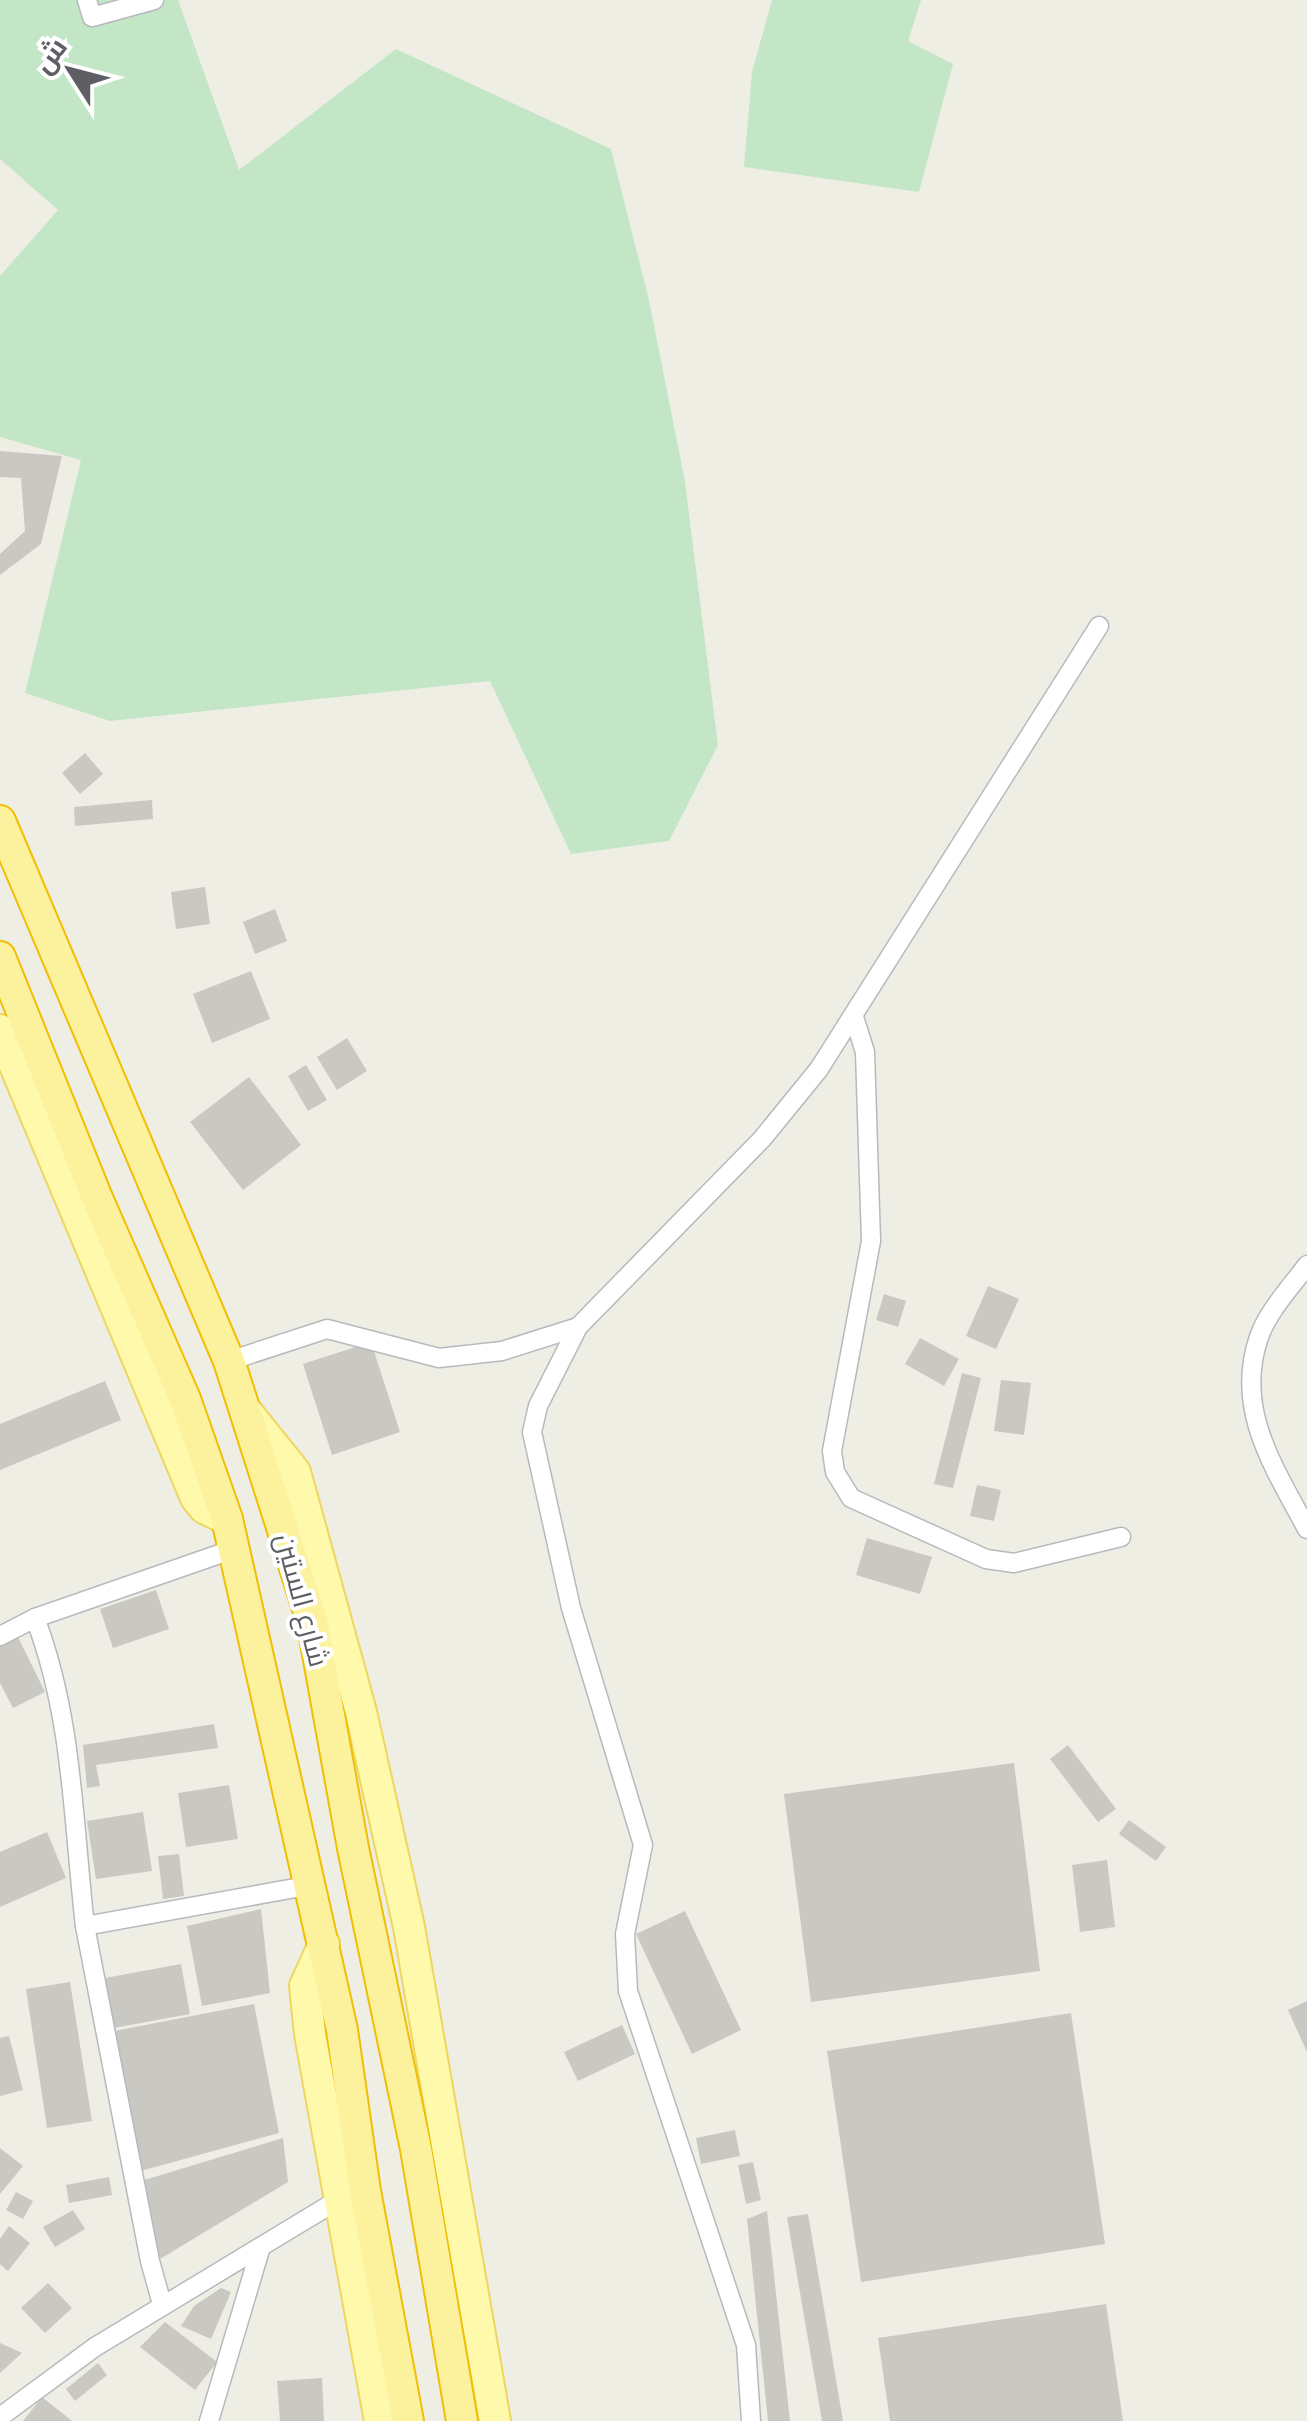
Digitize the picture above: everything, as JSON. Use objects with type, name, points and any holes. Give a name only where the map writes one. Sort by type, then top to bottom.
[{"type":"highway","name":"شارع الستين","points":[[0,821],[229,1361],[312,1621],[353,1848],[431,2150],[455,2294],[462,2421]]},
{"type":"highway","name":"شارع الستين","points":[[0,957],[85,1202],[186,1399],[230,1534],[324,1944],[408,2421]]},
{"type":"main road","points":[[0,1030],[85,1202]]},
{"type":"main road","points":[[324,1944],[305,1986],[317,2093],[380,2421]]},
{"type":"main road","points":[[455,2294],[495,2421]]},
{"type":"street","points":[[87,0],[92,17],[154,0]]},
{"type":"street","points":[[750,2421],[746,2344],[628,1991],[625,1934],[643,1845],[629,1786],[571,1608],[533,1452],[538,1406],[578,1327],[762,1139],[819,1070],[1100,626]]},
{"type":"street","points":[[854,1017],[865,1052],[871,1241],[832,1451],[841,1485],[864,1507],[986,1559],[1014,1563],[1121,1537]]},
{"type":"street","points":[[1307,1264],[1260,1334],[1251,1370],[1251,1397],[1262,1444],[1307,1528]]},
{"type":"street","points":[[229,1361],[327,1329],[439,1358],[502,1351],[578,1327]]},
{"type":"street","points":[[0,1636],[230,1534]]},
{"type":"street","points":[[35,1618],[54,1668],[68,1745],[85,1926],[150,2261],[162,2304]]},
{"type":"street","points":[[85,1926],[312,1885]]},
{"type":"street","points":[[0,2417],[162,2304],[260,2250],[338,2200]]},
{"type":"street","points":[[209,2421],[260,2250]]},
{"type":"green space","points":[[0,0],[178,0],[239,170],[396,49],[611,149],[649,300],[685,482],[718,745],[669,841],[571,854],[490,681],[110,721],[25,693],[81,460],[0,437],[0,276],[58,210],[0,159]]},
{"type":"green space","points":[[772,0],[921,0],[908,41],[953,64],[919,192],[744,167],[752,72]]},
{"type":"building","points":[[0,451],[62,456],[41,544],[0,575],[0,554],[25,531],[21,478],[0,477]]},
{"type":"building","points":[[85,753],[103,774],[80,794],[62,773]]},
{"type":"building","points":[[152,800],[153,819],[75,826],[74,807]]},
{"type":"building","points":[[205,887],[210,924],[176,929],[171,892]]},
{"type":"building","points":[[275,909],[287,941],[255,954],[243,922]]},
{"type":"building","points":[[251,971],[270,1019],[212,1043],[193,994]]},
{"type":"building","points":[[347,1038],[367,1071],[337,1090],[317,1057]]},
{"type":"building","points":[[306,1065],[327,1100],[308,1111],[288,1076]]},
{"type":"building","points":[[249,1077],[301,1145],[243,1190],[190,1122]]},
{"type":"building","points":[[988,1286],[1019,1299],[996,1349],[966,1336]]},
{"type":"building","points":[[884,1294],[906,1301],[898,1327],[876,1320]]},
{"type":"building","points":[[920,1338],[959,1359],[944,1386],[905,1364]]},
{"type":"building","points":[[371,1342],[400,1432],[332,1455],[303,1364]]},
{"type":"building","points":[[962,1373],[981,1378],[953,1488],[934,1484]]},
{"type":"building","points":[[1001,1380],[1031,1383],[1024,1435],[994,1431]]},
{"type":"building","points":[[105,1381],[121,1420],[0,1470],[0,1424]]},
{"type":"building","points":[[977,1485],[1001,1490],[994,1521],[970,1516]]},
{"type":"building","points":[[867,1538],[932,1557],[920,1594],[856,1575]]},
{"type":"building","points":[[156,1590],[169,1629],[113,1648],[100,1609]]},
{"type":"building","points":[[17,1635],[45,1692],[13,1708],[0,1683],[0,1644]]},
{"type":"building","points":[[214,1724],[218,1748],[96,1765],[100,1786],[87,1788],[83,1745]]},
{"type":"building","points":[[1068,1745],[1116,1809],[1098,1822],[1050,1759]]},
{"type":"building","points":[[1014,1763],[1040,1971],[811,2002],[784,1794]]},
{"type":"building","points":[[229,1785],[238,1839],[186,1847],[178,1793]]},
{"type":"building","points":[[143,1812],[152,1871],[96,1879],[87,1821]]},
{"type":"building","points":[[1129,1820],[1166,1847],[1156,1861],[1119,1834]]},
{"type":"building","points":[[47,1832],[66,1878],[0,1907],[0,1852]]},
{"type":"building","points":[[179,1854],[184,1896],[163,1899],[158,1856]]},
{"type":"building","points":[[1107,1860],[1115,1927],[1080,1932],[1072,1865]]},
{"type":"building","points":[[261,1909],[270,1993],[202,2006],[187,1926]]},
{"type":"building","points":[[685,1911],[741,2030],[692,2054],[636,1934]]},
{"type":"building","points":[[181,1964],[190,2014],[114,2028],[105,1978]]},
{"type":"building","points":[[70,1982],[92,2121],[47,2128],[26,1989]]},
{"type":"building","points":[[1307,2001],[1307,2052],[1288,2010]]},
{"type":"building","points":[[254,2004],[279,2133],[137,2172],[114,2031]]},
{"type":"building","points":[[1071,2013],[1105,2244],[861,2282],[827,2051]]},
{"type":"building","points":[[622,2025],[635,2054],[578,2081],[564,2052]]},
{"type":"building","points":[[9,2036],[23,2090],[0,2096],[0,2038]]},
{"type":"building","points":[[735,2130],[740,2156],[701,2164],[696,2138]]},
{"type":"building","points":[[283,2138],[288,2182],[160,2259],[153,2251],[141,2181]]},
{"type":"building","points":[[0,2148],[23,2166],[0,2194]]},
{"type":"building","points":[[753,2162],[761,2200],[746,2204],[738,2165]]},
{"type":"building","points":[[109,2177],[112,2195],[69,2203],[66,2185]]},
{"type":"building","points":[[16,2192],[33,2201],[23,2219],[6,2210]]},
{"type":"building","points":[[73,2210],[85,2229],[55,2247],[43,2227]]},
{"type":"building","points":[[767,2211],[790,2421],[768,2421],[747,2219]]},
{"type":"building","points":[[808,2214],[843,2421],[822,2421],[787,2217]]},
{"type":"building","points":[[9,2226],[30,2243],[8,2271],[0,2264],[0,2239]]},
{"type":"building","points":[[48,2283],[72,2308],[45,2333],[21,2308]]},
{"type":"building","points":[[221,2288],[231,2292],[211,2339],[181,2326],[194,2306]]},
{"type":"building","points":[[1106,2304],[1123,2421],[890,2421],[878,2338]]},
{"type":"building","points":[[165,2322],[217,2362],[195,2390],[140,2347]]},
{"type":"building","points":[[0,2343],[22,2353],[0,2373]]},
{"type":"building","points":[[98,2363],[107,2375],[75,2401],[66,2389]]},
{"type":"building","points":[[322,2378],[324,2421],[280,2421],[277,2381]]},
{"type":"building","points":[[42,2397],[72,2421],[23,2421]]}]
